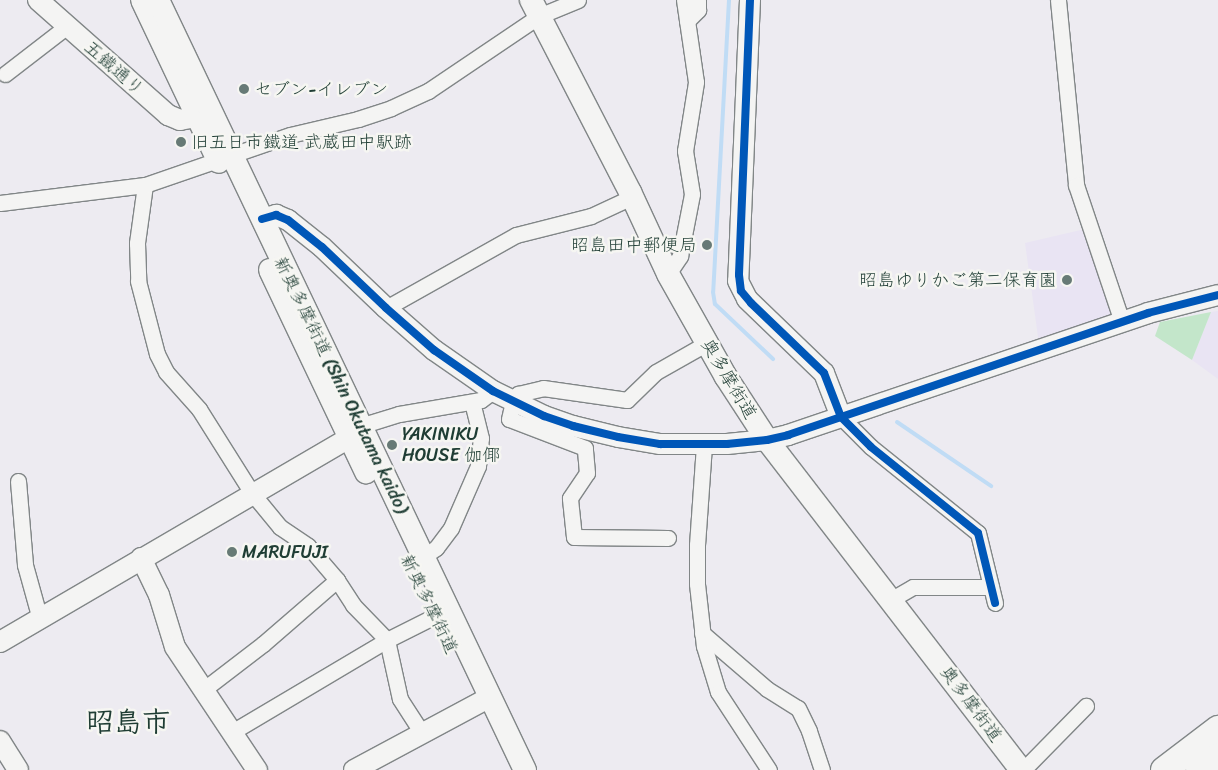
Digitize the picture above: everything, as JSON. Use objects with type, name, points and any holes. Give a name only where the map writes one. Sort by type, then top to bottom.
[{"type":"highway","points":[[1164,770],[1218,729]]},
{"type":"highway","points":[[1199,770],[1218,756]]},
{"type":"main road","name":"新奥多摩街道 (Shin Okutama kaido)","points":[[142,0],[196,117],[262,219],[355,432]]},
{"type":"main road","name":"新奥多摩街道 (Shin Okutama kaido)","points":[[158,0],[224,158],[355,432],[424,557],[484,700],[525,770]]},
{"type":"main road","name":"奥多摩街道","points":[[535,8],[632,197],[668,274],[726,377],[767,440],[892,599],[1022,770]]},
{"type":"main road","name":"新奥多摩街道","points":[[355,432],[435,616],[484,700],[509,770]]},
{"type":"street","name":"五鐵通り","points":[[38,0],[168,115],[180,120],[196,117]]},
{"type":"street","points":[[0,203],[145,184],[290,135],[374,114],[410,100],[460,70],[535,8],[578,0]]},
{"type":"street","points":[[668,274],[680,256],[692,194],[685,151],[696,82],[684,0]]},
{"type":"street","points":[[687,21],[698,10],[698,0]]},
{"type":"street","points":[[750,0],[738,281],[747,299],[824,372],[841,417],[878,453],[978,533],[995,603]]},
{"type":"street","points":[[1058,0],[1076,185],[1122,322]]},
{"type":"street","points":[[5,74],[21,59],[67,26]]},
{"type":"street","points":[[145,184],[136,257],[142,300],[157,354],[166,372],[200,409],[252,493],[280,527],[308,546],[337,580],[354,605],[387,640],[400,698],[422,734]]},
{"type":"street","points":[[386,308],[516,234],[590,216],[632,197]]},
{"type":"street","points":[[262,219],[276,215],[288,220],[322,247],[386,308],[448,360],[493,391],[544,416],[596,433],[660,444],[704,445],[767,440],[1174,305],[1218,295]]},
{"type":"street","points":[[668,538],[574,537],[570,498],[587,473],[585,448],[509,419],[513,401],[518,394],[542,388],[627,400],[656,372],[707,343]]},
{"type":"street","points":[[0,642],[373,420],[481,400],[493,391]]},
{"type":"street","points":[[424,557],[436,548],[451,528],[478,466],[481,438],[472,402]]},
{"type":"street","points":[[704,445],[697,545],[704,646],[718,692],[769,770]]},
{"type":"street","points":[[18,481],[25,566],[40,619]]},
{"type":"street","points":[[141,558],[159,595],[175,647],[257,770]]},
{"type":"street","points":[[204,690],[263,644],[337,580]]},
{"type":"street","points":[[892,599],[913,587],[991,587]]},
{"type":"street","points":[[232,732],[387,640],[435,616]]},
{"type":"street","points":[[702,633],[767,689],[798,708],[809,731],[822,770]]},
{"type":"street","points":[[354,770],[484,700]]},
{"type":"street","points":[[1022,770],[1086,706]]},
{"type":"shaded area","name":"昭島ゆりかご第二保育園","points":[[1085,229],[1118,318],[1039,344],[1025,243]]},
{"type":"shaded area","points":[[1218,311],[1218,379],[1192,360],[1211,312]]},
{"type":"green space","points":[[1211,312],[1192,360],[1155,336],[1160,322]]},
{"type":"waterway","points":[[729,0],[713,292],[715,304],[773,359]]},
{"type":"waterway","points":[[897,422],[991,486]]},
{"type":"cycle path","points":[[750,0],[739,275],[741,291],[751,303],[824,373],[841,417],[871,447],[978,533],[995,603]]},
{"type":"cycle path","points":[[262,219],[276,215],[288,220],[322,247],[386,308],[434,350],[493,391],[544,416],[573,426],[618,437],[660,444],[727,444],[767,440],[788,435],[1148,313],[1218,295]]},
{"type":"place","name":"セブン-イレブン","points":[[244,89]]},
{"type":"place","name":"旧五日市鐵道 武蔵田中駅跡","points":[[181,142]]},
{"type":"place","name":"昭島田中郵便局","points":[[707,245]]},
{"type":"place","name":"昭島ゆりかご第二保育園","points":[[1067,280]]},
{"type":"place","name":"YAKINIKU HOUSE 伽倻","points":[[392,445]]},
{"type":"place","name":"MARUFUJI","points":[[232,552]]},
{"type":"district","name":"昭島市","points":[[128,722]]}]
